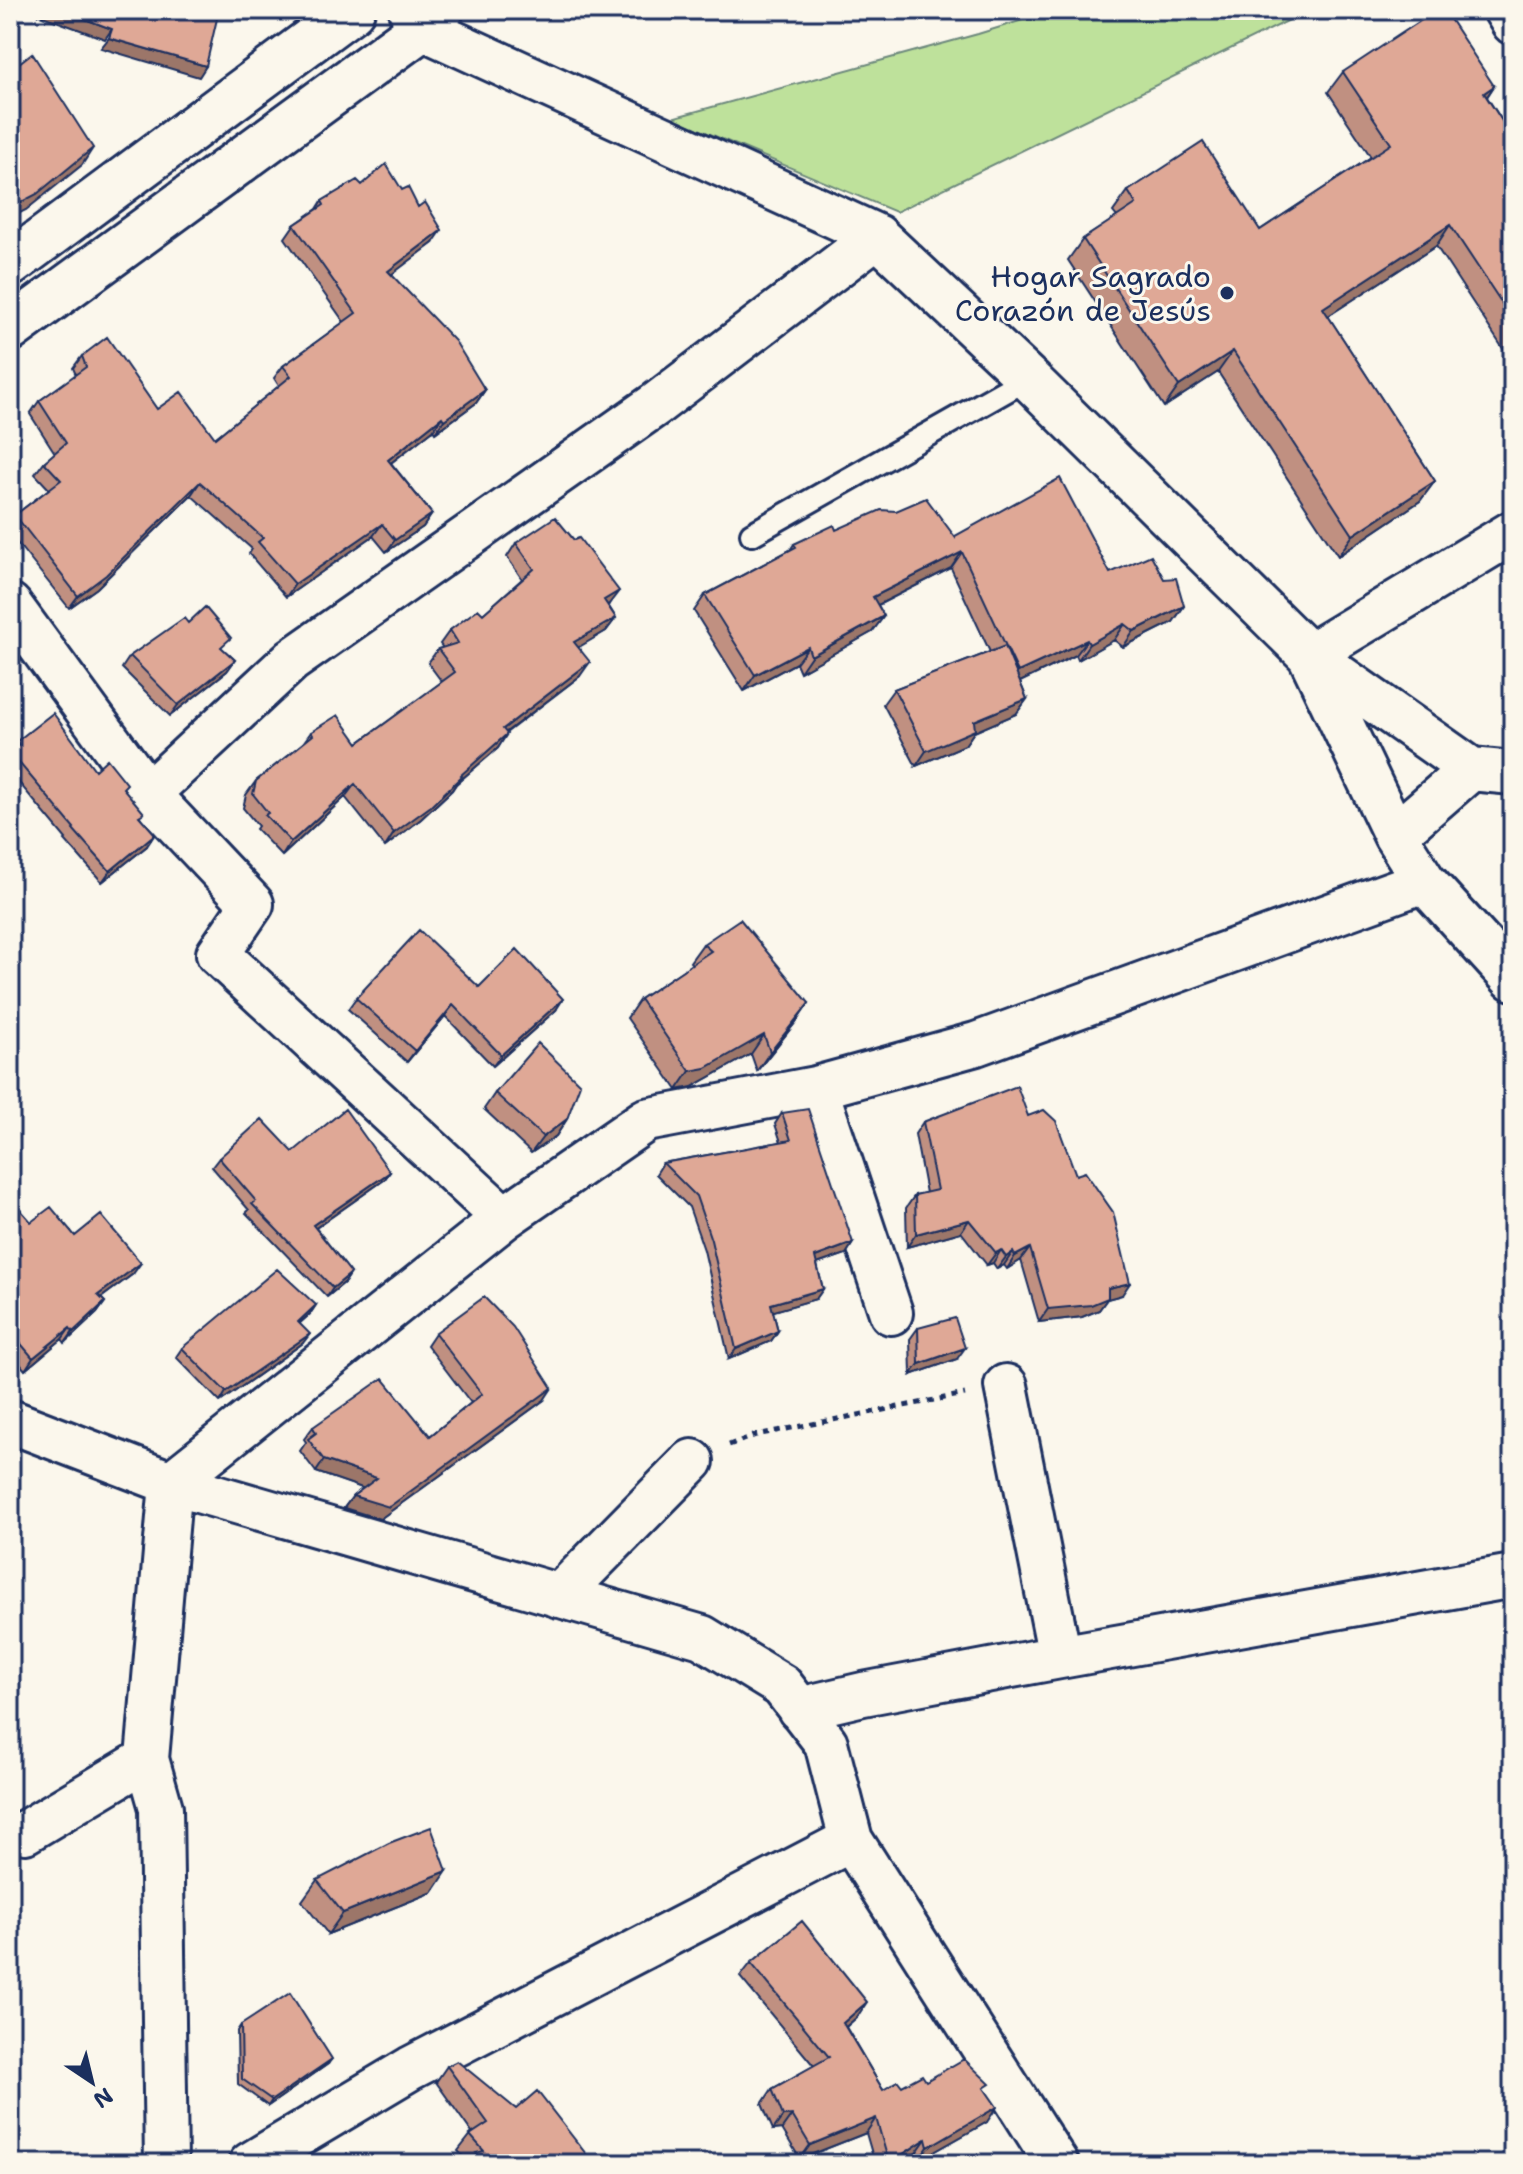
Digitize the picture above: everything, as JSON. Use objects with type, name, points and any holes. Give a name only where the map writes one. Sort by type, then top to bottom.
[{"type":"street","points":[[10,264],[352,10]]},
{"type":"street","points":[[1505,10],[1513,23]]},
{"type":"street","points":[[10,329],[424,16],[877,236],[1028,378],[1309,655],[1471,769],[1513,773]]},
{"type":"street","points":[[148,794],[292,660],[655,405],[877,236]]},
{"type":"street","points":[[1309,655],[1513,532]]},
{"type":"street","points":[[10,605],[148,794],[252,904],[218,954],[504,1218]]},
{"type":"street","points":[[1309,655],[1395,835],[1424,881],[1513,979]]},
{"type":"street","points":[[1395,835],[1471,769]]},
{"type":"street","points":[[166,2164],[161,1808],[147,1759],[171,1483],[504,1218],[646,1120],[816,1088],[976,1044],[1424,881]]},
{"type":"street","points":[[816,1088],[891,1313]]},
{"type":"street","points":[[1006,1386],[1060,1657]]},
{"type":"street","points":[[10,1421],[171,1483],[702,1637],[782,1686],[826,1743],[851,1840],[1057,2164]]},
{"type":"street","points":[[559,1596],[692,1461]]},
{"type":"street","points":[[799,1709],[1060,1657],[1513,1576]]},
{"type":"street","points":[[25,1832],[147,1759]]},
{"type":"street","points":[[250,2164],[411,2068],[851,1840]]},
{"type":"lane","points":[[752,534],[1028,378]]},
{"type":"path","points":[[692,1461],[756,1435],[1006,1386]]},
{"type":"green space","points":[[1055,10],[1310,10],[896,212],[672,118],[978,34]]},
{"type":"building","points":[[61,10],[219,10],[206,66],[109,38],[112,29]]},
{"type":"building","name":"Hogar Sagrado Corazón de Jesús","points":[[1437,10],[1444,10],[1494,86],[1484,93],[1513,138],[1513,320],[1450,225],[1323,308],[1435,481],[1353,535],[1233,351],[1179,386],[1083,239],[1136,204],[1128,191],[1203,142],[1260,230],[1391,144],[1343,72]]},
{"type":"building","points":[[32,53],[93,148],[37,194],[10,208],[10,70]]},
{"type":"building","points":[[386,164],[402,190],[408,187],[418,207],[425,202],[442,230],[388,271],[455,341],[485,390],[444,420],[442,417],[388,460],[432,514],[395,540],[382,524],[295,584],[258,542],[263,538],[200,482],[106,575],[78,596],[15,515],[61,480],[44,462],[66,443],[39,401],[86,367],[82,356],[107,337],[157,409],[181,392],[215,438],[291,376],[283,366],[356,313],[294,225],[324,205],[322,201],[357,180],[362,185]]},
{"type":"building","points":[[1060,478],[1110,573],[1151,555],[1164,579],[1176,578],[1184,606],[1134,631],[1125,624],[1089,644],[1087,640],[1018,672],[962,552],[873,597],[884,616],[811,656],[808,647],[755,675],[705,595],[834,525],[836,530],[881,510],[896,511],[926,498],[955,537]]},
{"type":"building","points":[[555,517],[574,540],[579,538],[619,591],[604,600],[616,618],[574,642],[590,662],[503,729],[507,734],[431,806],[394,833],[355,784],[291,842],[265,815],[268,813],[253,794],[256,781],[313,735],[311,732],[338,715],[358,743],[455,672],[438,649],[458,643],[450,630],[478,609],[483,614],[534,569],[516,543]]},
{"type":"building","points":[[205,607],[231,638],[221,647],[235,660],[178,705],[130,656],[184,618],[188,623]]},
{"type":"building","points":[[1005,646],[1027,699],[974,721],[975,730],[926,751],[894,689]]},
{"type":"building","points":[[53,713],[95,770],[107,759],[127,784],[123,788],[144,813],[139,816],[155,834],[110,871],[10,752],[19,745],[17,741]]},
{"type":"building","points":[[740,919],[809,1003],[770,1052],[764,1035],[706,1068],[690,1071],[640,999],[711,951],[703,944]]},
{"type":"building","points":[[419,930],[479,987],[517,949],[563,999],[501,1055],[453,1005],[415,1051],[356,998]]},
{"type":"building","points":[[538,1043],[580,1084],[567,1119],[543,1137],[495,1093]]},
{"type":"building","points":[[1017,1086],[1028,1116],[1044,1110],[1056,1121],[1076,1175],[1085,1172],[1113,1212],[1130,1283],[1108,1288],[1108,1298],[1091,1305],[1048,1309],[1030,1248],[1015,1256],[1013,1252],[1006,1257],[1001,1250],[996,1253],[969,1220],[916,1234],[915,1195],[937,1190],[923,1122]]},
{"type":"building","points":[[345,1109],[390,1172],[313,1225],[351,1273],[333,1288],[252,1204],[256,1201],[219,1158],[262,1119],[293,1152]]},
{"type":"building","points":[[808,1109],[853,1243],[815,1257],[823,1289],[771,1304],[778,1331],[736,1349],[711,1240],[696,1196],[663,1163],[791,1140],[782,1113]]},
{"type":"building","points":[[10,1198],[31,1222],[51,1207],[75,1236],[101,1215],[141,1263],[98,1295],[105,1302],[73,1332],[70,1328],[33,1358],[10,1331]]},
{"type":"building","points":[[277,1269],[316,1305],[298,1322],[310,1334],[226,1392],[182,1348]]},
{"type":"building","points":[[484,1297],[513,1327],[552,1388],[389,1507],[353,1496],[377,1478],[324,1460],[308,1439],[316,1433],[313,1427],[383,1378],[430,1436],[482,1394],[435,1333]]},
{"type":"building","points":[[955,1318],[965,1348],[919,1364],[918,1328]]},
{"type":"building","points":[[431,1827],[447,1871],[343,1913],[317,1880],[389,1843]]},
{"type":"building","points":[[802,1921],[867,2002],[843,2023],[883,2090],[898,2081],[902,2086],[922,2075],[926,2081],[964,2059],[990,2084],[984,2088],[997,2107],[928,2147],[926,2139],[889,2163],[876,2118],[810,2145],[792,2115],[783,2116],[772,2089],[829,2057],[751,1963]]},
{"type":"building","points":[[290,1993],[332,2059],[272,2100],[242,2079],[241,2025]]},
{"type":"building","points":[[457,2061],[516,2109],[537,2091],[593,2163],[484,2164],[476,2153],[484,2151],[470,2135],[488,2123],[447,2066]]},
{"type":"place","name":"Hogar Sagrado Corazón de Jesús","points":[[1227,293]]}]
